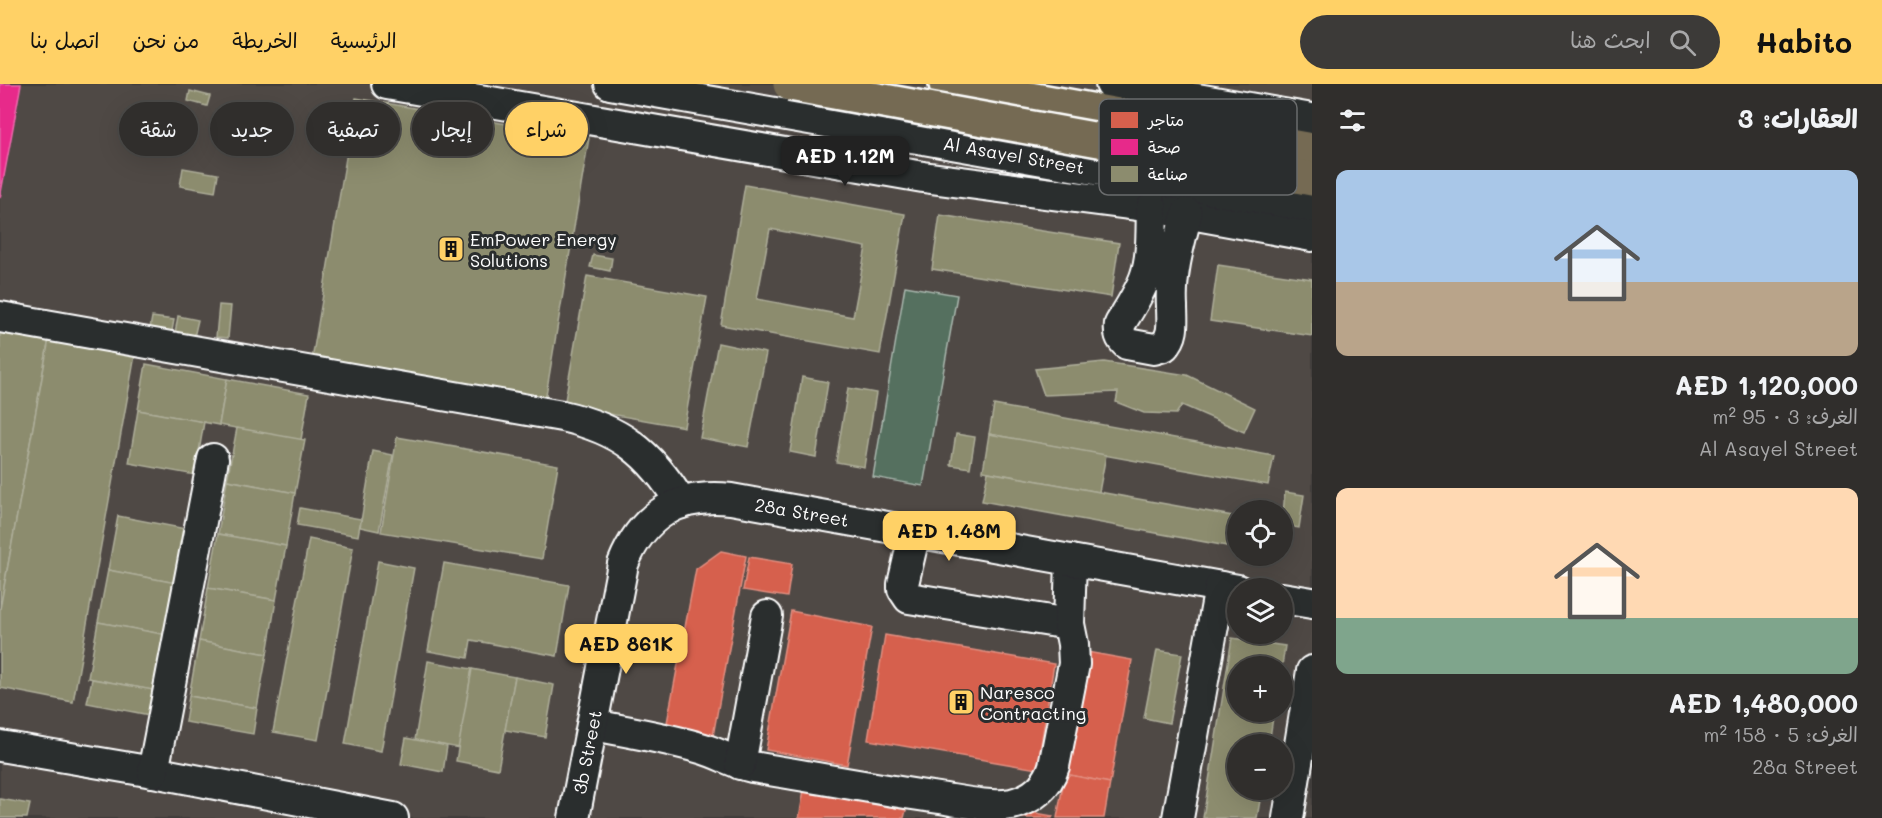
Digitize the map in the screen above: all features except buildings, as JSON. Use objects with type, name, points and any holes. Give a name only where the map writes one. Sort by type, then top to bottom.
[{"type":"main road","points":[[790,84],[1099,130]]},
{"type":"main road","points":[[946,84],[1099,119]]},
{"type":"main road","points":[[1297,151],[1312,150]]},
{"type":"main road","points":[[1297,173],[1312,179]]},
{"type":"street","points":[[387,84],[923,177],[1152,207],[1312,236]]},
{"type":"street","name":"Al Asayel Street","points":[[610,84],[1099,170]]},
{"type":"street","points":[[1111,84],[1149,87],[1210,99]]},
{"type":"street","points":[[1297,116],[1312,119]]},
{"type":"street","name":"Al Asayel Street","points":[[1244,195],[1312,207]]},
{"type":"street","points":[[1152,207],[1147,271],[1140,290],[1119,330],[1127,344],[1154,349],[1168,342],[1173,328],[1172,277],[1186,213]]},
{"type":"street","points":[[0,317],[586,421],[610,431],[645,456],[668,481],[681,503]]},
{"type":"street","points":[[153,772],[213,459]]},
{"type":"street","name":"28a Street","points":[[654,518],[681,503],[698,498],[715,497],[1227,588]]},
{"type":"street","name":"3b Street","points":[[574,818],[623,564],[635,539],[654,518]]},
{"type":"street","points":[[915,532],[903,584],[903,589],[909,598],[1069,624]]},
{"type":"street","points":[[593,725],[701,748],[740,764],[919,807],[954,809],[1010,804],[1030,797],[1051,776],[1074,664],[1069,624],[1071,560]]},
{"type":"street","points":[[1178,818],[1227,597]]},
{"type":"street","points":[[1293,600],[1312,603]]},
{"type":"street","points":[[740,764],[767,616]]},
{"type":"street","points":[[1288,818],[1312,671]]},
{"type":"street","points":[[0,746],[153,772],[393,818]]},
{"type":"shaded area","points":[[0,84],[1312,84],[1312,818],[0,818]]},
{"type":"green space","points":[[905,286],[957,295],[923,486],[873,477]]},
{"type":"place","name":"EmPower Energy Solutions","points":[[451,249]]},
{"type":"place","name":"Naresco Contracting","points":[[961,702]]}]
